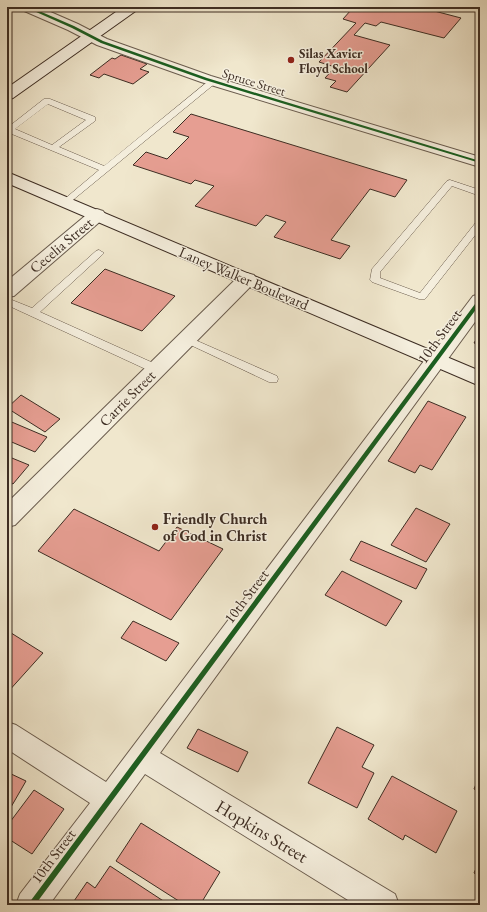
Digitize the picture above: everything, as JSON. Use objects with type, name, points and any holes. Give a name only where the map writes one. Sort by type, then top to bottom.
[{"type":"street","name":"Spruce Street","points":[[28,7],[102,42],[214,81],[480,162]]},
{"type":"street","points":[[7,95],[132,7]]},
{"type":"street","name":"Laney Walker Boulevard","points":[[7,177],[480,379]]},
{"type":"street","name":"Cecelia Street","points":[[7,291],[97,215]]},
{"type":"street","name":"Carrie Street","points":[[7,518],[247,279]]},
{"type":"street","name":"10th Street","points":[[31,905],[480,301]]},
{"type":"street","points":[[7,734],[109,800]]},
{"type":"street","name":"Hopkins Street","points":[[141,758],[384,905]]},
{"type":"lane","points":[[65,202],[214,81]]},
{"type":"lane","points":[[53,148],[92,119],[47,101],[9,130],[53,148],[105,169]]},
{"type":"lane","points":[[480,193],[450,183],[374,272],[375,280],[422,298],[480,223]]},
{"type":"lane","points":[[33,312],[99,253]]},
{"type":"lane","points":[[7,301],[156,369]]},
{"type":"lane","points":[[186,339],[273,378]]},
{"type":"building","points":[[338,7],[419,7],[461,18],[444,38],[381,22],[376,26],[365,23],[354,35],[390,45],[347,92],[330,87],[336,81],[325,78],[335,67],[319,62],[356,23],[343,19],[351,10]]},
{"type":"building","points":[[121,55],[147,64],[140,69],[149,72],[133,84],[104,74],[99,78],[90,75],[112,58],[115,59]]},
{"type":"building","points":[[191,114],[407,180],[395,197],[370,189],[331,240],[350,246],[340,259],[274,237],[286,222],[266,215],[256,226],[195,206],[214,186],[195,180],[191,184],[133,165],[146,152],[167,159],[189,137],[173,132]]},
{"type":"building","points":[[105,269],[175,296],[142,331],[71,303]]},
{"type":"building","points":[[480,333],[480,345],[474,343]]},
{"type":"building","points":[[21,395],[60,419],[45,432],[7,408]]},
{"type":"building","points":[[428,401],[466,417],[432,470],[420,465],[415,473],[388,461]]},
{"type":"building","points":[[7,420],[47,437],[35,452],[7,440]]},
{"type":"building","points":[[7,456],[29,465],[13,484],[7,481]]},
{"type":"building","points":[[416,508],[450,524],[426,562],[391,545]]},
{"type":"building","points":[[74,509],[159,551],[177,527],[223,549],[171,620],[38,551]]},
{"type":"building","points":[[361,541],[427,569],[416,589],[350,560]]},
{"type":"building","points":[[342,571],[402,601],[386,626],[325,595]]},
{"type":"building","points":[[133,621],[179,643],[166,661],[121,638]]},
{"type":"building","points":[[8,631],[43,653],[7,693],[7,632]]},
{"type":"building","points":[[337,727],[374,745],[362,767],[374,773],[357,808],[308,783]]},
{"type":"building","points":[[198,729],[248,752],[238,772],[187,748]]},
{"type":"building","points":[[7,772],[26,781],[7,814]]},
{"type":"building","points":[[480,774],[480,792],[474,789]]},
{"type":"building","points":[[392,776],[457,811],[436,853],[405,835],[403,840],[368,819]]},
{"type":"building","points":[[34,790],[64,809],[32,854],[7,838],[7,826]]},
{"type":"building","points":[[141,823],[220,872],[200,905],[185,905],[116,861]]},
{"type":"building","points":[[480,859],[480,877],[474,873]]},
{"type":"building","points":[[110,866],[168,904],[127,905],[123,902],[121,905],[79,905],[74,901],[87,882],[95,888]]},
{"type":"cycle path","points":[[27,7],[73,27],[102,42],[206,79],[480,162]]},
{"type":"cycle path","points":[[31,905],[480,301]]},
{"type":"place","name":"Silas Xavier Floyd School","points":[[291,60]]},
{"type":"place","name":"Friendly Church of God in Christ","points":[[155,527]]}]
